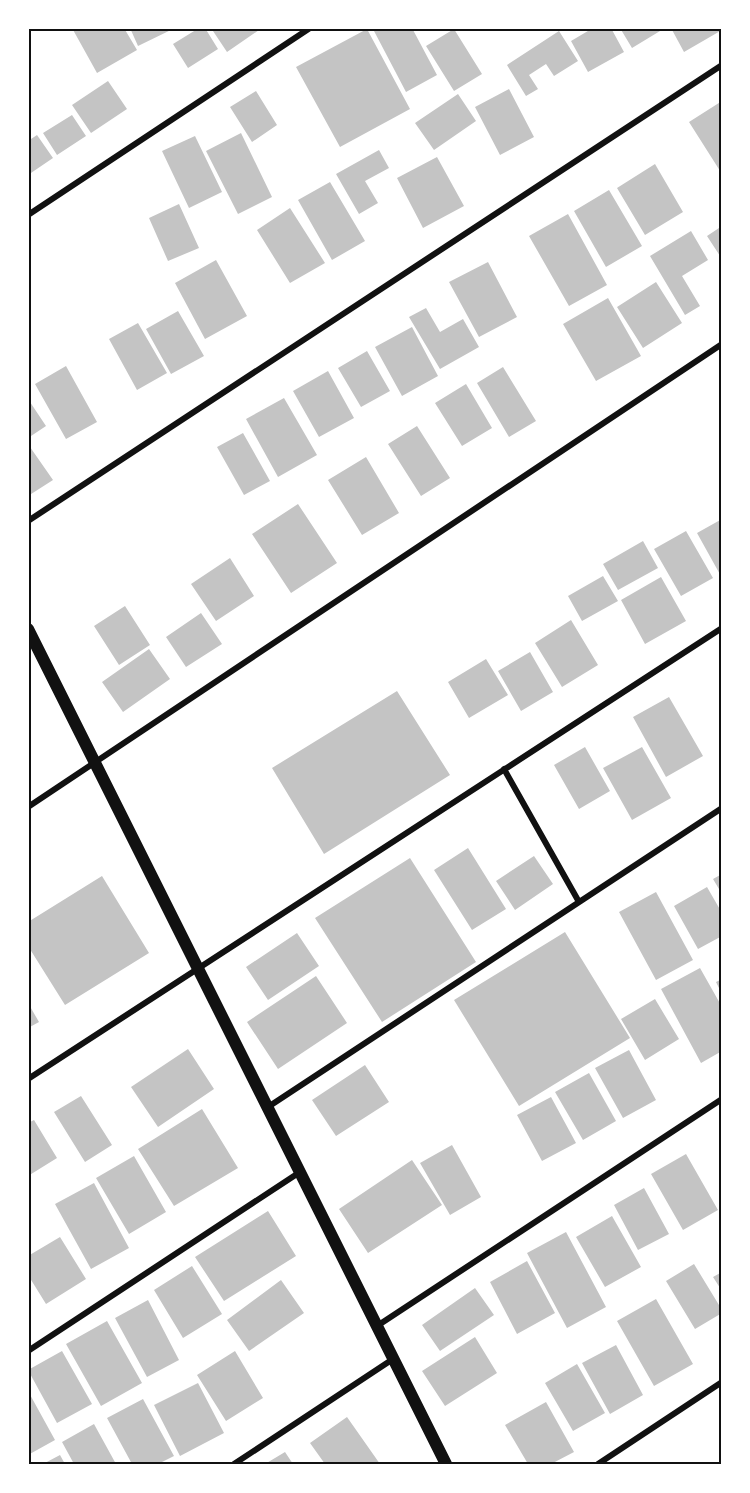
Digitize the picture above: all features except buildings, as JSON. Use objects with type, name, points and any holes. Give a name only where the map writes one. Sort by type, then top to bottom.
[{"type":"main road","points":[[28,629],[446,1464]]},
{"type":"street","points":[[28,215],[310,28]]},
{"type":"street","points":[[28,521],[722,65]]},
{"type":"street","points":[[28,807],[722,344]]},
{"type":"street","points":[[28,1079],[197,967],[722,628]]},
{"type":"street","points":[[504,769],[579,902]]},
{"type":"street","points":[[268,1107],[722,808]]},
{"type":"street","points":[[377,1326],[722,1099]]},
{"type":"street","points":[[28,1352],[300,1172]]},
{"type":"street","points":[[234,1464],[393,1359]]},
{"type":"street","points":[[598,1464],[722,1382]]}]
